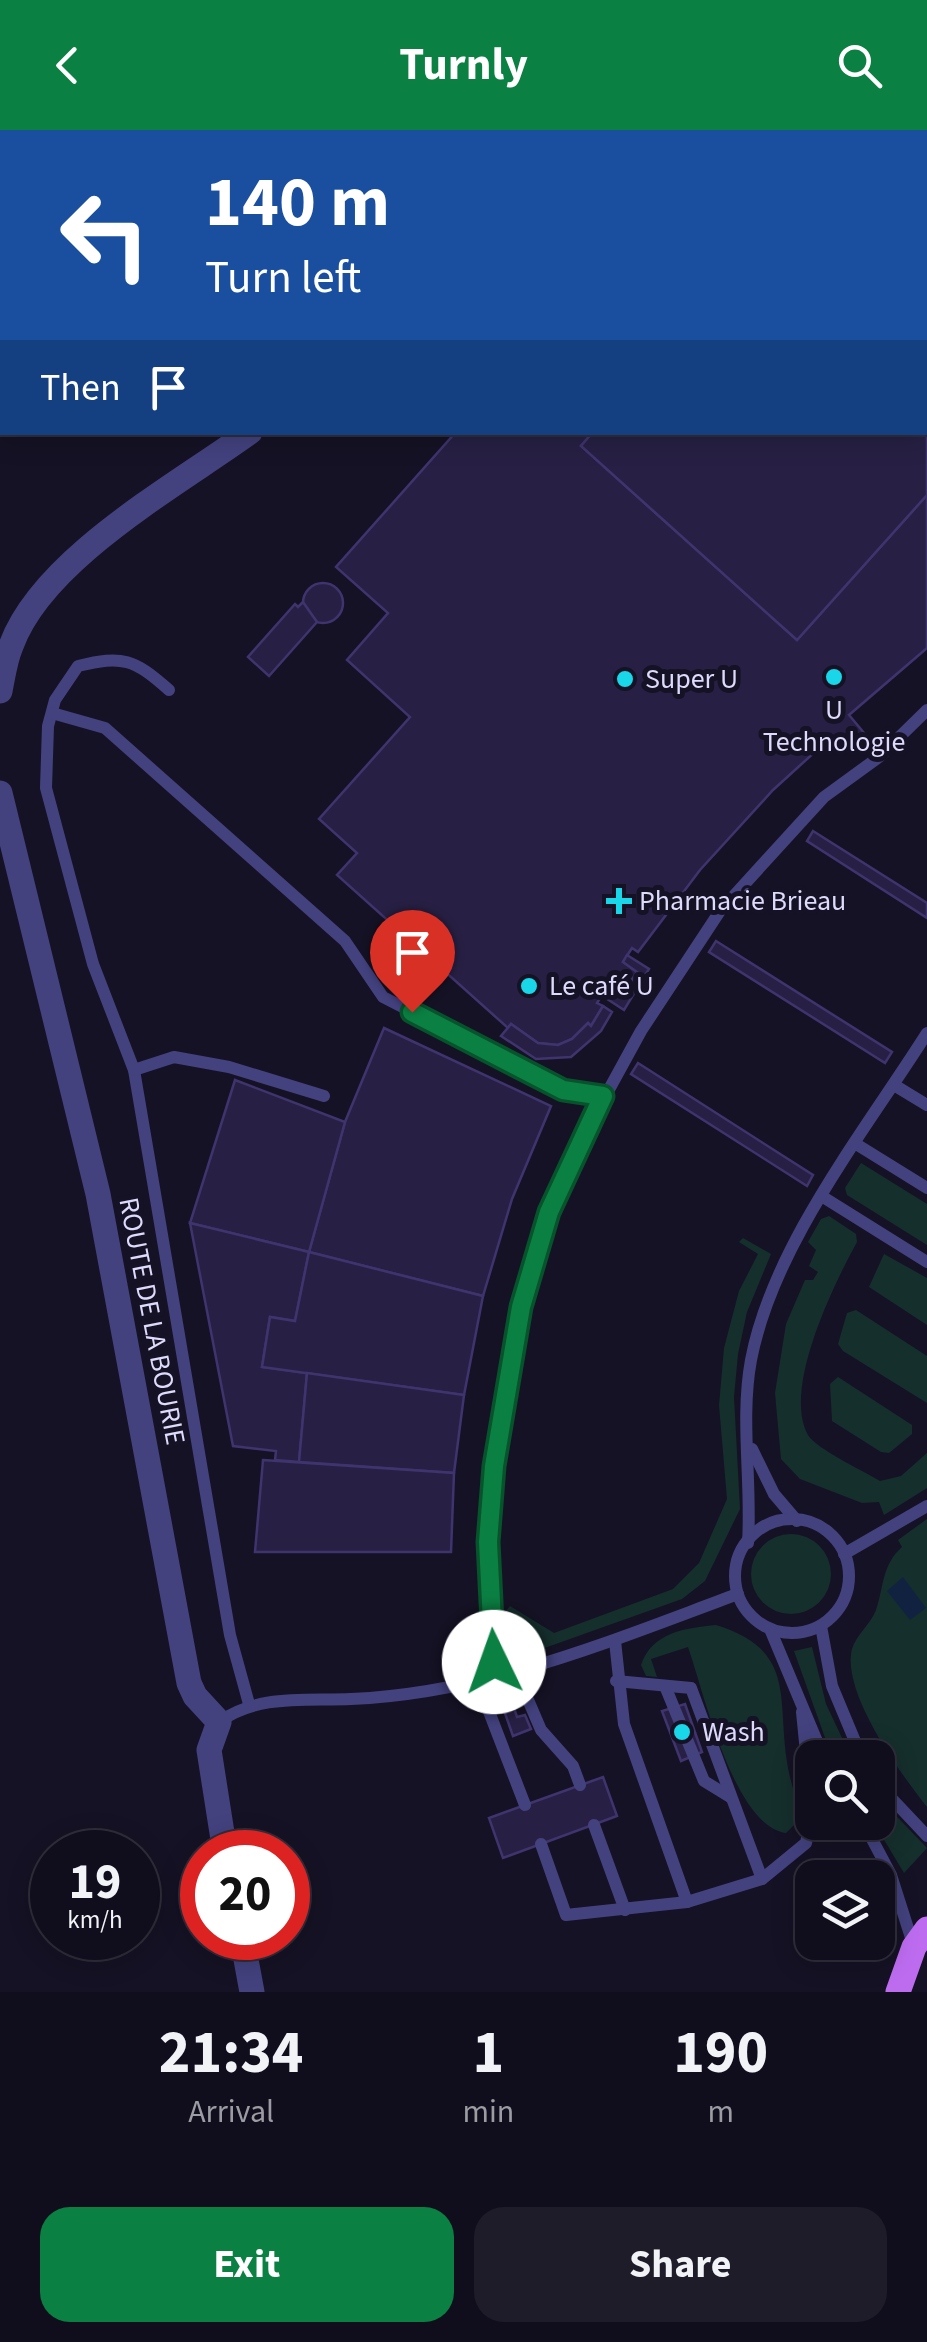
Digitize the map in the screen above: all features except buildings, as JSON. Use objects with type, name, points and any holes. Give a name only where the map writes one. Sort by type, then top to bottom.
[{"type":"main road","points":[[898,1992],[921,1938]]},
{"type":"street","points":[[0,691],[11,645],[51,585],[79,557],[246,435]]},
{"type":"street","name":"ROUTE DE LA BOURIE","points":[[0,793],[98,1194],[190,1683],[195,1696],[220,1722]]},
{"type":"street","points":[[220,1722],[210,1750],[223,1830]]},
{"type":"street","points":[[246,1960],[252,1992]]},
{"type":"lane","points":[[170,690],[142,666],[114,657],[78,666],[52,713],[46,772],[50,805],[94,964],[134,1070],[230,1635],[249,1704]]},
{"type":"lane","points":[[499,1678],[494,1662],[488,1542],[510,1367],[541,1233],[566,1168],[603,1096],[676,974],[720,911],[824,797],[880,756],[927,710]]},
{"type":"lane","points":[[52,713],[106,728],[345,941],[383,996],[563,1090],[603,1096]]},
{"type":"lane","points":[[748,1543],[774,1522],[796,1520],[821,1527],[844,1554],[847,1592],[838,1610],[821,1626],[802,1632],[770,1629],[747,1612],[738,1594],[735,1571],[748,1543],[750,1362],[768,1296],[794,1242],[927,1032]]},
{"type":"lane","points":[[134,1070],[174,1056],[229,1067],[324,1096]]},
{"type":"lane","points":[[894,1085],[927,1105]]},
{"type":"lane","points":[[856,1144],[927,1188]]},
{"type":"lane","points":[[823,1197],[927,1262]]},
{"type":"lane","points":[[748,1438],[774,1494],[796,1520]]},
{"type":"lane","points":[[844,1554],[927,1506]]},
{"type":"lane","points":[[220,1722],[249,1704],[406,1694],[478,1684],[615,1641],[738,1594]]},
{"type":"lane","points":[[821,1626],[832,1686],[854,1740]]},
{"type":"lane","points":[[770,1629],[815,1740]]},
{"type":"lane","points":[[615,1641],[616,1681],[624,1724],[687,1902]]},
{"type":"lane","points":[[517,1674],[541,1730],[573,1766],[580,1785]]},
{"type":"lane","points":[[616,1681],[691,1688],[762,1878]]},
{"type":"lane","points":[[478,1684],[526,1805]]},
{"type":"lane","points":[[666,1686],[704,1781],[730,1797]]},
{"type":"lane","points":[[541,1844],[566,1915],[687,1902],[762,1878],[806,1843],[812,1813],[802,1712]]},
{"type":"lane","points":[[895,1802],[927,1836]]},
{"type":"lane","points":[[594,1825],[624,1910]]},
{"type":"lane","points":[[873,1840],[921,1938]]},
{"type":"green space","points":[[861,1163],[927,1204],[927,1245],[847,1195],[845,1188]]},
{"type":"green space","points":[[829,1216],[856,1234],[857,1242],[814,1337],[801,1391],[802,1415],[813,1441],[880,1481],[901,1476],[927,1453],[927,1488],[884,1515],[879,1502],[862,1503],[800,1479],[781,1459],[775,1393],[786,1324],[805,1280],[813,1280],[818,1272],[809,1266],[816,1250],[808,1242],[821,1219]]},
{"type":"green space","points":[[743,1238],[771,1254],[747,1312],[738,1354],[734,1397],[740,1509],[705,1581],[682,1599],[525,1655],[518,1652],[507,1632],[505,1612],[510,1606],[554,1633],[673,1589],[699,1563],[727,1499],[719,1405],[724,1348],[739,1291],[758,1254],[739,1242]]},
{"type":"green space","points":[[884,1254],[927,1278],[927,1325],[869,1287]]},
{"type":"green space","points":[[856,1310],[927,1356],[927,1403],[843,1351],[838,1344],[847,1313]]},
{"type":"green space","points":[[838,1377],[912,1425],[912,1434],[889,1453],[881,1452],[832,1421],[830,1384]]},
{"type":"green space","points":[[927,1519],[927,1807],[895,1762],[895,1740],[881,1740],[876,1732],[855,1687],[851,1667],[854,1644],[874,1615],[887,1568],[902,1547],[898,1540]]},
{"type":"green space","points":[[783,1534],[799,1534],[813,1540],[825,1552],[831,1574],[825,1596],[813,1608],[799,1614],[783,1614],[769,1608],[757,1596],[751,1582],[751,1566],[757,1552],[769,1540]]},
{"type":"green space","points":[[716,1625],[742,1635],[771,1662],[778,1678],[787,1762],[795,1795],[795,1824],[786,1833],[768,1825],[736,1783],[688,1647],[651,1659],[657,1677],[646,1676],[641,1665],[653,1645],[682,1630]]},
{"type":"green space","points":[[812,1647],[826,1704],[843,1740],[826,1740],[794,1651]]},
{"type":"green space","points":[[895,1815],[927,1848],[904,1873],[884,1840],[895,1840]]},
{"type":"water","points":[[903,1577],[926,1608],[910,1620],[887,1591]]},
{"type":"place","name":"U Technologie","points":[[834,677]]},
{"type":"place","name":"Super U","points":[[625,679]]},
{"type":"place","name":"Pharmacie Brieau","points":[[619,901]]},
{"type":"place","name":"Le café U","points":[[529,986]]},
{"type":"place","name":"Wash","points":[[682,1732]]},
{"type":"route","points":[[412,1012],[563,1090],[603,1096],[566,1168],[541,1233],[521,1307],[494,1466],[488,1542],[494,1662]]}]
